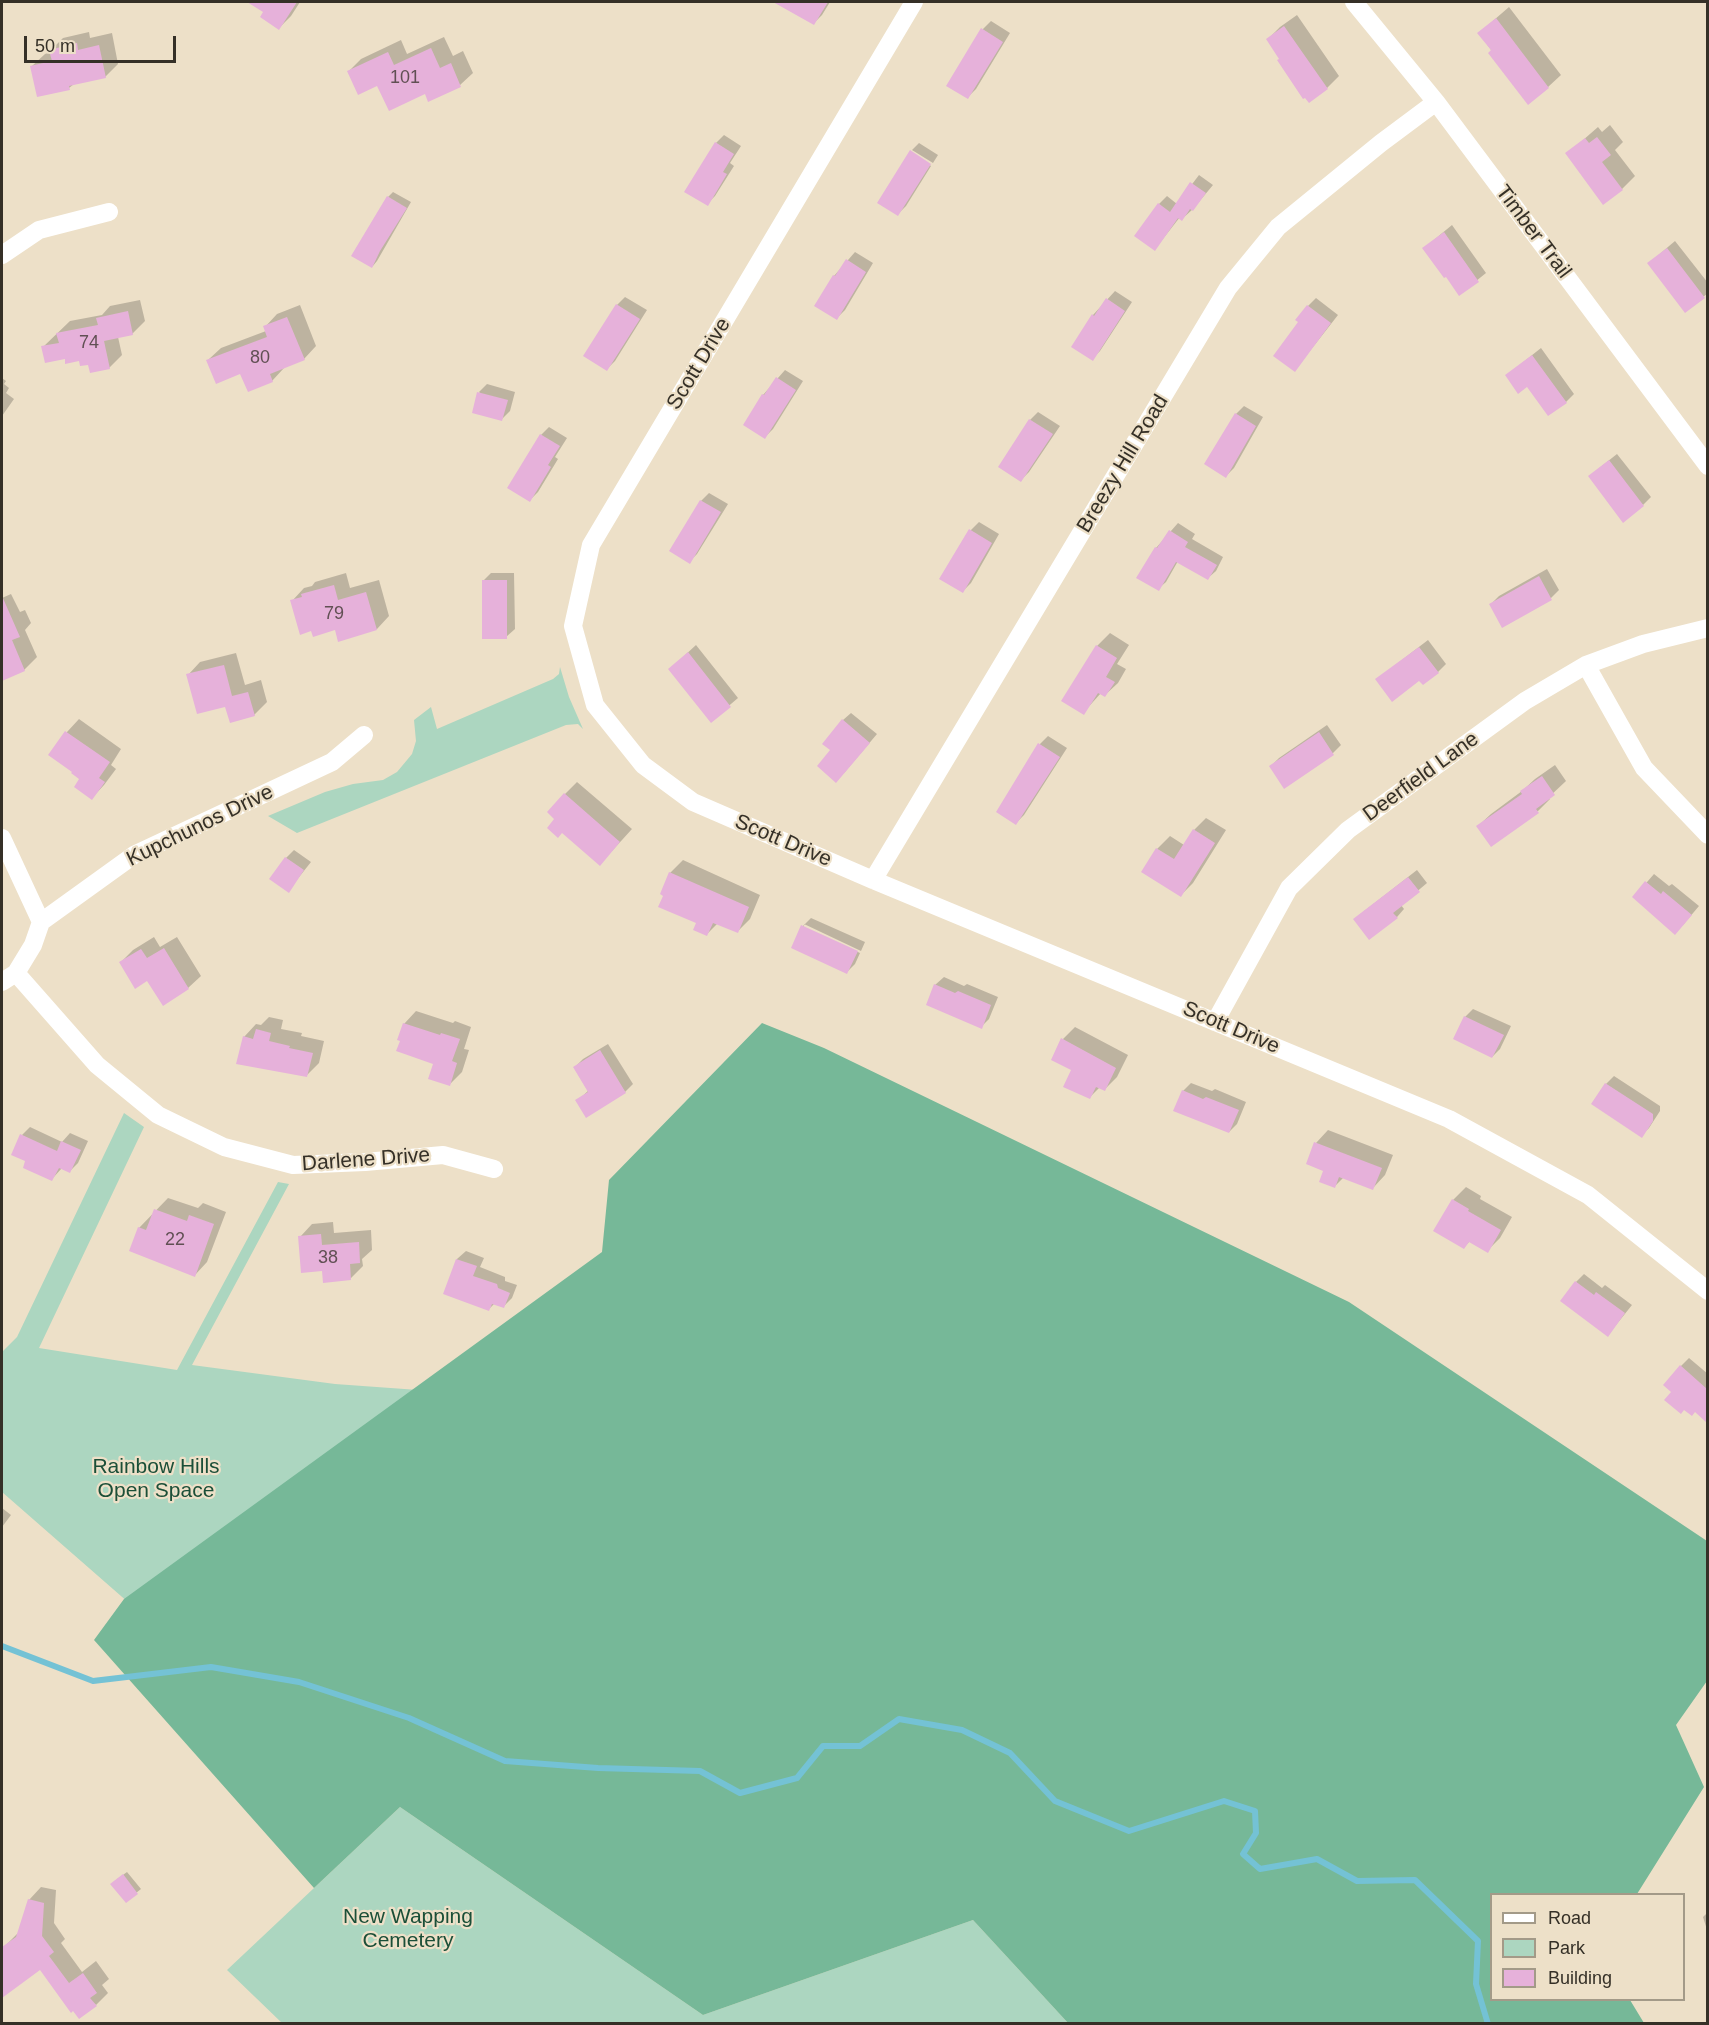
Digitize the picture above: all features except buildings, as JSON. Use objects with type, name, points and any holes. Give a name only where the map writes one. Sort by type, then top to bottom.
[{"type":"street","name":"Scott Drive","points":[[914,2],[591,545],[573,626],[595,705],[643,765],[693,802],[873,880],[1449,1119],[1588,1195],[1707,1291]]},
{"type":"street","name":"Timber Trail","points":[[1354,2],[1436,102],[1707,466]]},
{"type":"street","name":"Breezy Hill Road","points":[[873,880],[1228,288],[1278,227],[1381,143],[1436,102]]},
{"type":"street","points":[[2,255],[39,230],[109,212]]},
{"type":"street","name":"Deerfield Lane","points":[[1215,1022],[1289,888],[1348,830],[1525,701],[1586,664],[1644,644],[1707,628]]},
{"type":"street","points":[[1586,664],[1644,768],[1707,835]]},
{"type":"street","name":"Kupchunos Drive","points":[[41,922],[134,855],[332,762],[364,735]]},
{"type":"street","points":[[2,838],[41,922],[33,945],[9,978]]},
{"type":"street","name":"Darlene Drive","points":[[9,978],[97,1065],[158,1115],[224,1148],[293,1165],[444,1155],[494,1169]]},
{"type":"green space","points":[[560,667],[569,697],[583,729],[578,724],[566,725],[297,833],[268,816],[325,792],[353,784],[383,780],[397,772],[412,754],[416,741],[414,720],[431,707],[437,729],[553,679],[559,674]]},
{"type":"green space","points":[[762,1023],[824,1048],[1349,1302],[1707,1541],[1707,1681],[1676,1725],[1704,1787],[1638,1893],[1490,1893],[1490,2001],[1631,2001],[1644,2023],[1068,2023],[973,1920],[703,2015],[400,1807],[314,1888],[94,1640],[124,1599],[602,1252],[609,1180]]},
{"type":"green space","name":"Rainbow Hills Open Space","points":[[124,1113],[144,1127],[39,1348],[177,1370],[278,1182],[289,1184],[192,1365],[335,1384],[460,1393],[153,1624],[2,1492],[2,1352],[17,1337]]},
{"type":"green space","name":"New Wapping Cemetery","points":[[400,1807],[703,2015],[973,1920],[1068,2023],[282,2023],[227,1970]]},
{"type":"waterway","points":[[2,1646],[93,1681],[211,1667],[299,1682],[409,1718],[505,1761],[598,1768],[700,1771],[740,1793],[797,1778],[823,1746],[860,1746],[899,1719],[962,1730],[1010,1753],[1055,1801],[1129,1831],[1224,1801],[1255,1811],[1256,1833],[1243,1854],[1260,1869],[1317,1859],[1357,1881],[1415,1880],[1478,1941],[1476,1984],[1488,2024]]}]
